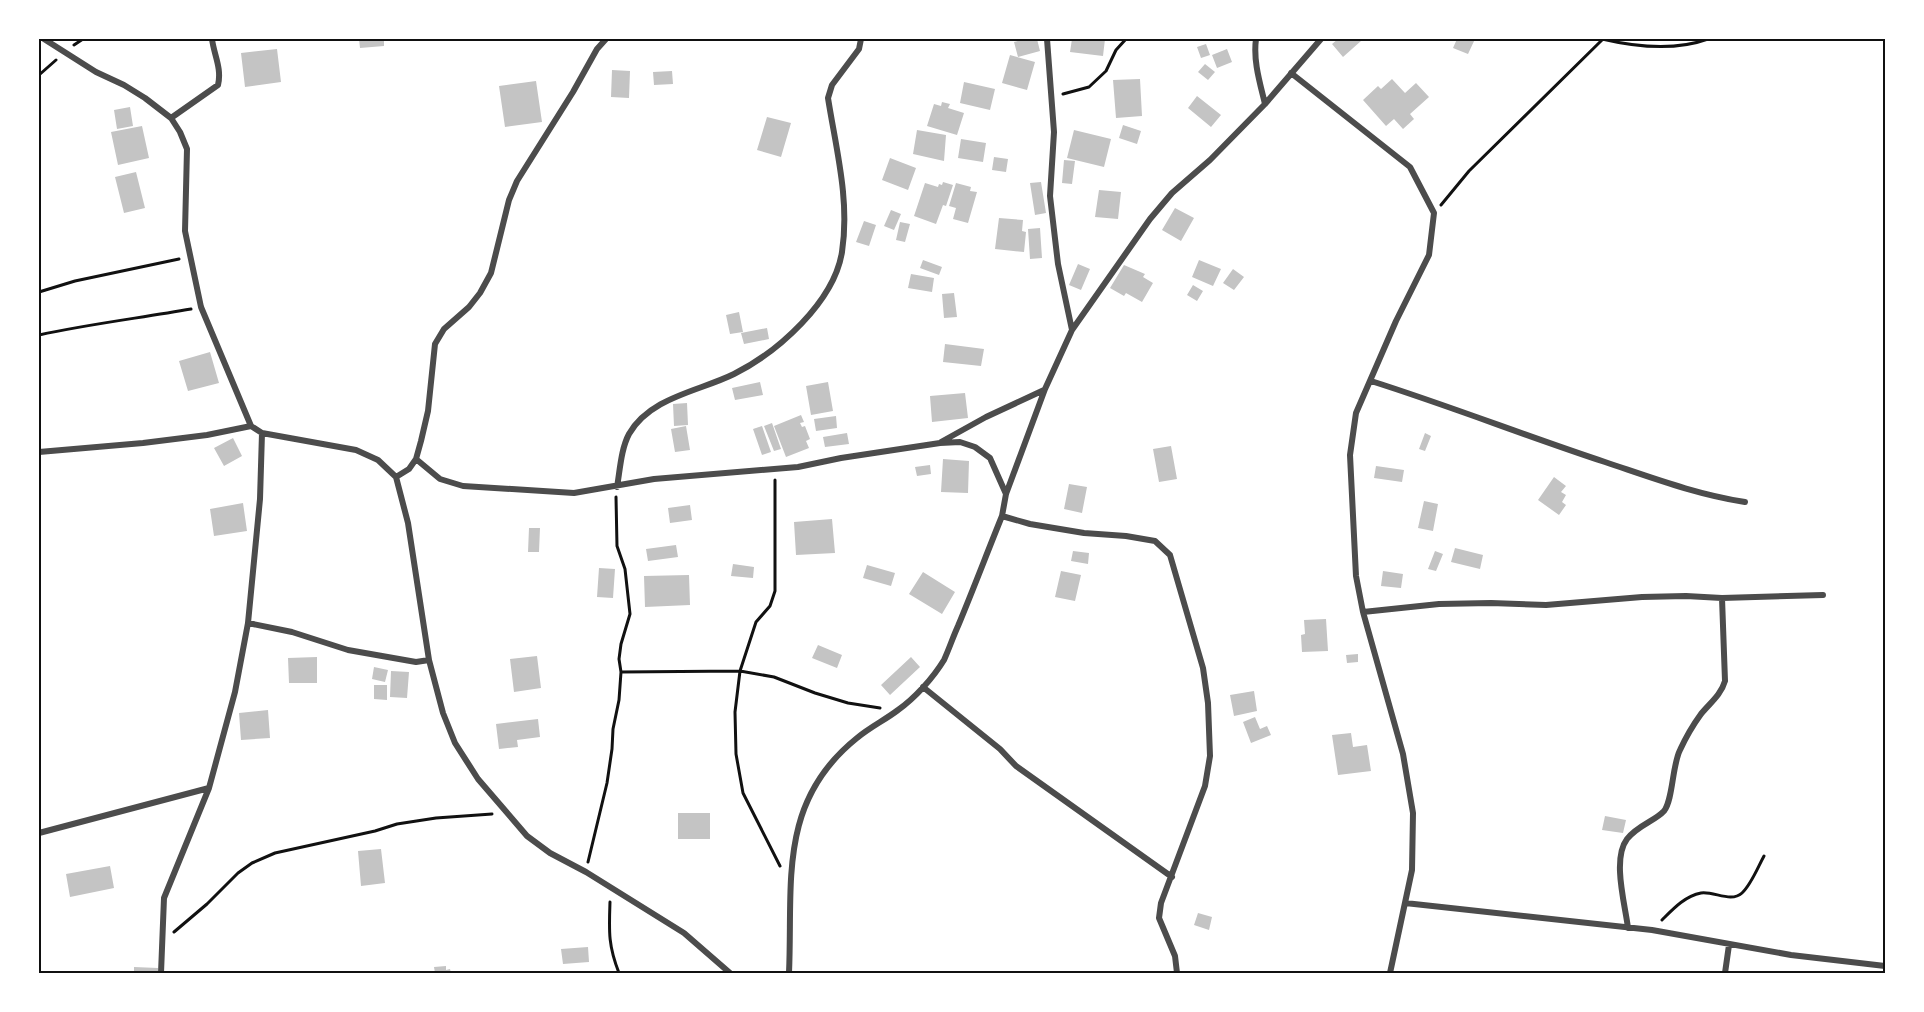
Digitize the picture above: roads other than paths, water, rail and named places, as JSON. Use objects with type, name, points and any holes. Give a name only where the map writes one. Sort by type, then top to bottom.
[{"type":"street","points":[[44,39],[96,72],[124,85],[171,117],[180,132],[187,149],[185,231],[201,308],[251,426],[262,433],[356,450],[378,460],[396,477],[408,523],[429,660],[443,712],[456,743],[478,779],[527,836],[684,933],[730,973]]},
{"type":"street","points":[[171,117],[218,85],[219,64],[212,39]]},
{"type":"street","points":[[396,477],[409,469],[416,459],[428,411],[435,344],[444,329],[469,307],[480,293],[491,273],[516,181],[606,39]]},
{"type":"street","points":[[617,487],[629,434],[655,407],[735,374],[781,343],[806,318],[832,282],[842,254],[845,227],[844,198],[828,98],[832,85],[859,49],[861,39]]},
{"type":"street","points":[[1047,39],[1054,132],[1050,196],[1058,264],[1072,330]]},
{"type":"street","points":[[1256,39],[1257,69],[1265,104]]},
{"type":"street","points":[[789,973],[790,883],[795,837],[801,817],[815,786],[851,742],[873,725],[898,711],[923,687],[943,660],[1002,516],[1006,494],[1045,389],[1072,330],[1150,219],[1172,193],[1210,160],[1265,104],[1321,39]]},
{"type":"street","points":[[1291,73],[1410,167],[1434,213],[1429,255],[1396,321],[1356,413],[1350,455],[1356,576],[1363,612],[1402,754],[1413,813],[1412,870],[1390,973]]},
{"type":"street","points":[[1371,381],[1662,482],[1708,496],[1745,502]]},
{"type":"street","points":[[940,443],[986,417],[1045,389]]},
{"type":"street","points":[[39,452],[143,443],[207,435],[251,426]]},
{"type":"street","points":[[161,973],[164,898],[209,788],[235,692],[248,624],[260,499],[262,433]]},
{"type":"street","points":[[416,459],[440,479],[463,486],[574,493],[654,479],[708,473],[775,470],[940,443],[960,442],[975,447],[990,458],[1006,494]]},
{"type":"street","points":[[1002,516],[1030,524],[1084,533],[1155,541],[1170,555],[1203,668],[1210,729],[1210,756],[1204,786],[1161,903],[1159,918],[1175,956],[1177,973]]},
{"type":"street","points":[[1363,612],[1439,604],[1546,605],[1642,597],[1722,598],[1823,595]]},
{"type":"street","points":[[1629,928],[1619,867],[1621,850],[1627,839],[1643,824],[1664,810],[1669,799],[1671,778],[1679,750],[1702,713],[1723,687],[1725,658],[1722,598]]},
{"type":"street","points":[[248,624],[292,632],[348,650],[417,662],[429,660]]},
{"type":"street","points":[[923,687],[1000,749],[1016,766],[1172,877]]},
{"type":"street","points":[[39,833],[209,788]]},
{"type":"street","points":[[1405,903],[1652,930],[1791,955],[1885,966]]},
{"type":"street","points":[[1725,973],[1729,945]]}]
